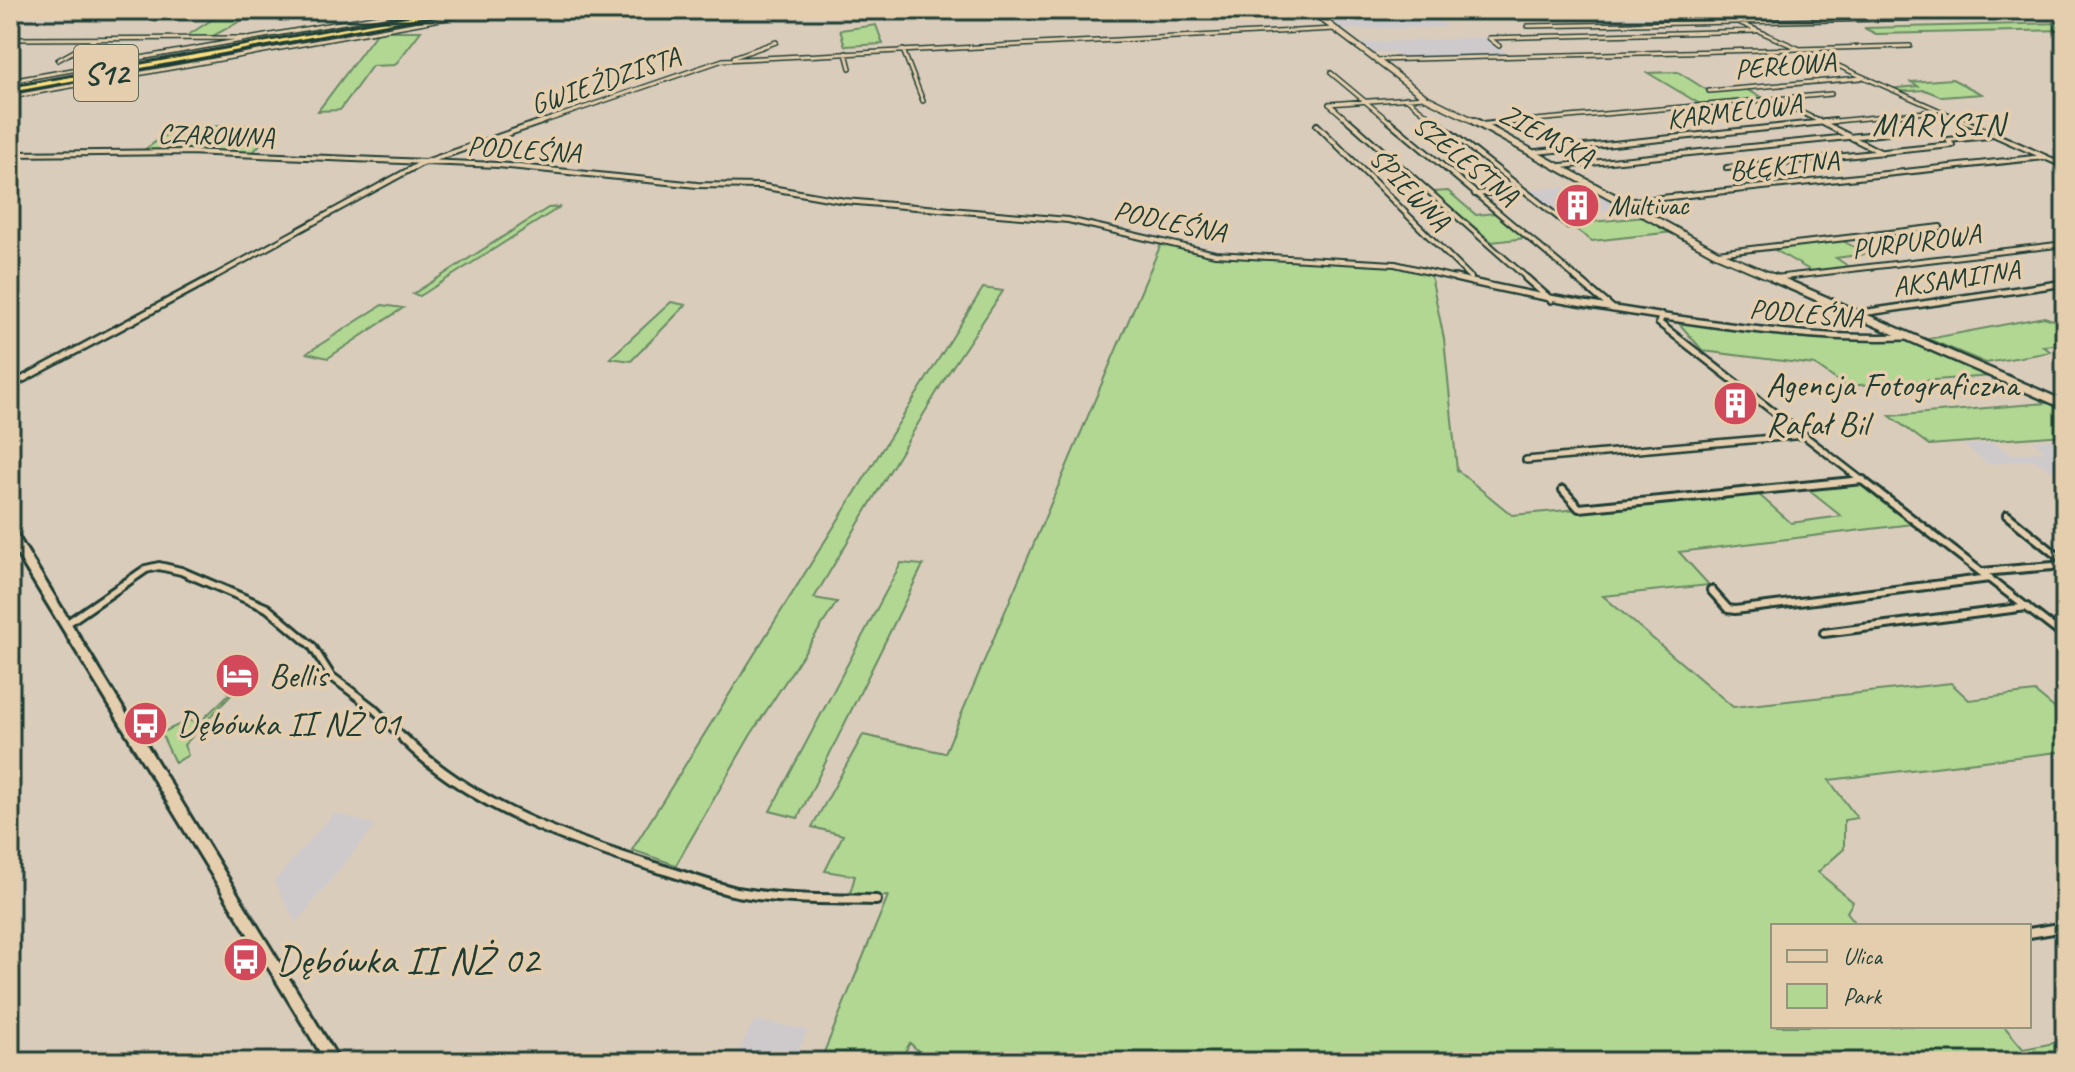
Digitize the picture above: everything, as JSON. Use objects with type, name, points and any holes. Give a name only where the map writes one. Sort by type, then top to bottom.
[{"type":"highway","name":"S12","points":[[406,18],[445,10]]},
{"type":"highway","name":"S12","points":[[10,89],[455,10]]},
{"type":"street","points":[[10,81],[413,10]]},
{"type":"street","points":[[10,97],[491,10]]},
{"type":"street","name":"ZIEMSKA","points":[[1310,10],[1425,97],[1536,152],[1716,253],[2065,405]]},
{"type":"street","points":[[1680,13],[1713,11],[2065,166]]},
{"type":"street","points":[[1528,26],[1937,18]]},
{"type":"street","name":"GWIEŹDZISTA","points":[[420,164],[726,59],[1335,29]]},
{"type":"street","points":[[1499,46],[1489,38],[1758,31]]},
{"type":"street","points":[[10,39],[241,37],[249,40]]},
{"type":"street","points":[[58,60],[97,38]]},
{"type":"street","points":[[726,59],[776,42]]},
{"type":"street","points":[[1376,60],[1910,46]]},
{"type":"street","points":[[903,50],[923,101]]},
{"type":"street","points":[[846,53],[850,68]]},
{"type":"street","name":"SZELESTNA","points":[[1331,73],[1613,309]]},
{"type":"street","name":"PERŁOWA","points":[[1709,91],[1864,78]]},
{"type":"street","points":[[1482,125],[1831,94]]},
{"type":"street","points":[[1425,97],[1329,104],[1551,300]]},
{"type":"street","points":[[1406,98],[1568,225]]},
{"type":"street","points":[[1773,99],[1882,153]]},
{"type":"street","name":"KARMELOWA","points":[[1536,152],[1936,111]]},
{"type":"street","name":"ŚPIEWNA","points":[[1317,125],[1474,281]]},
{"type":"street","points":[[1561,166],[1888,133]]},
{"type":"street","points":[[1727,168],[1952,145],[1948,140],[1993,136]]},
{"type":"street","name":"CZAROWNA","points":[[10,154],[173,152],[420,164]]},
{"type":"street","name":"BŁĘKITNA","points":[[1624,202],[2044,157]]},
{"type":"street","points":[[10,386],[53,360],[300,233],[420,164]]},
{"type":"street","name":"PODLEŚNA","points":[[420,164],[516,166],[697,185],[760,186],[845,201],[1057,218],[1215,254],[1393,263],[1551,300],[1796,336],[1907,337]]},
{"type":"street","points":[[1475,194],[1522,190]]},
{"type":"street","points":[[1716,253],[1940,227]]},
{"type":"street","name":"PURPUROWA","points":[[1771,279],[2065,244]]},
{"type":"street","name":"AKSAMITNA","points":[[1853,314],[2065,283]]},
{"type":"street","points":[[1644,313],[2065,637]]},
{"type":"street","points":[[1659,323],[1662,315]]},
{"type":"street","points":[[1526,460],[1805,435]]},
{"type":"street","points":[[1563,490],[1579,508],[1863,480]]},
{"type":"street","points":[[2007,515],[2065,563]]},
{"type":"street","points":[[10,533],[333,1062]]},
{"type":"street","points":[[1982,572],[2065,563]]},
{"type":"street","points":[[66,624],[146,569],[159,566],[181,571],[267,608],[313,647],[331,676],[373,708],[421,756],[463,785],[524,819],[611,853],[733,891],[788,899],[876,900]]},
{"type":"street","points":[[1711,590],[1728,609],[1735,610],[1990,578]]},
{"type":"street","points":[[1824,633],[2027,607]]},
{"type":"street","points":[[2031,933],[2065,927]]},
{"type":"shaded area","points":[[1436,18],[1448,27],[1340,30],[1329,21]]},
{"type":"shaded area","points":[[1486,37],[1510,57],[1403,60],[1395,52],[1366,52],[1354,43]]},
{"type":"shaded area","points":[[1587,185],[1628,208],[1559,215],[1527,190]]},
{"type":"shaded area","points":[[2065,439],[2065,479],[2034,460],[1988,464],[1963,445],[1993,443],[2012,454],[2046,451],[2033,441]]},
{"type":"shaded area","points":[[334,813],[376,825],[296,923],[274,881]]},
{"type":"shaded area","points":[[754,1020],[808,1030],[793,1062],[734,1062]]},
{"type":"green space","points":[[227,10],[286,10],[279,16],[242,20],[213,36],[185,37]]},
{"type":"green space","points":[[2065,23],[2065,30],[1876,34],[1864,28]]},
{"type":"green space","points":[[876,25],[883,44],[845,46],[840,30]]},
{"type":"green space","points":[[378,31],[421,31],[395,65],[372,66],[340,110],[318,111]]},
{"type":"green space","points":[[1678,72],[1710,92],[1745,89],[1764,98],[1700,104],[1648,73]]},
{"type":"green space","points":[[1952,79],[1982,94],[1942,97],[1925,90],[1895,92],[1888,89],[1918,86],[1911,82]]},
{"type":"green space","points":[[276,125],[251,155],[144,150],[177,127]]},
{"type":"green space","points":[[1448,191],[1476,215],[1495,213],[1526,238],[1492,242],[1433,192]]},
{"type":"green space","points":[[560,207],[420,296],[413,294],[548,208]]},
{"type":"green space","points":[[1646,217],[1673,232],[1592,241],[1569,224]]},
{"type":"green space","points":[[1843,241],[1866,254],[1836,258],[1851,268],[1813,272],[1770,247]]},
{"type":"green space","points":[[1161,244],[1228,255],[1430,271],[1444,339],[1457,470],[1512,515],[1757,493],[1791,523],[1841,516],[1807,489],[1860,484],[1912,524],[1679,552],[1709,585],[1603,596],[1733,707],[1951,683],[1969,700],[2035,692],[2065,717],[2065,751],[1829,780],[1857,818],[1844,820],[1844,849],[1818,872],[1853,902],[1847,912],[1856,924],[1771,924],[1771,1028],[2006,1028],[2023,1049],[2065,1041],[2065,1062],[929,1062],[910,1043],[899,1062],[820,1062],[888,896],[849,897],[855,876],[825,871],[843,835],[812,827],[863,735],[945,753]]},
{"type":"green space","points":[[983,288],[1003,291],[947,375],[814,598],[837,602],[750,736],[676,865],[632,850]]},
{"type":"green space","points":[[671,302],[686,305],[631,361],[610,358]]},
{"type":"green space","points":[[382,305],[403,308],[328,358],[307,353]]},
{"type":"green space","points":[[2044,317],[2065,324],[2065,344],[2043,346],[2051,352],[1986,363],[1928,339]]},
{"type":"green space","points":[[1677,321],[1799,338],[1910,341],[1993,376],[1845,386],[1815,365],[1703,351]]},
{"type":"green space","points":[[2015,384],[2065,406],[2065,431],[2060,432],[2065,435],[1929,445],[1890,416],[2047,403],[2010,386]]},
{"type":"green space","points":[[901,563],[923,565],[798,818],[770,811]]},
{"type":"green space","points":[[228,691],[234,692],[184,745],[188,755],[175,763],[161,733],[189,720],[198,724],[229,694]]},
{"type":"place","name":"Multivac","points":[[1577,205]]},
{"type":"place","name":"Agencja Fotograficzna Rafał Bil","points":[[1735,404]]},
{"type":"place","name":"Bellis","points":[[238,675]]},
{"type":"place","name":"Dębówka II NŻ 01","points":[[146,723]]},
{"type":"place","name":"Dębówka II NŻ 02","points":[[245,960]]},
{"type":"district","name":"MARYSIN","points":[[1939,124]]}]
